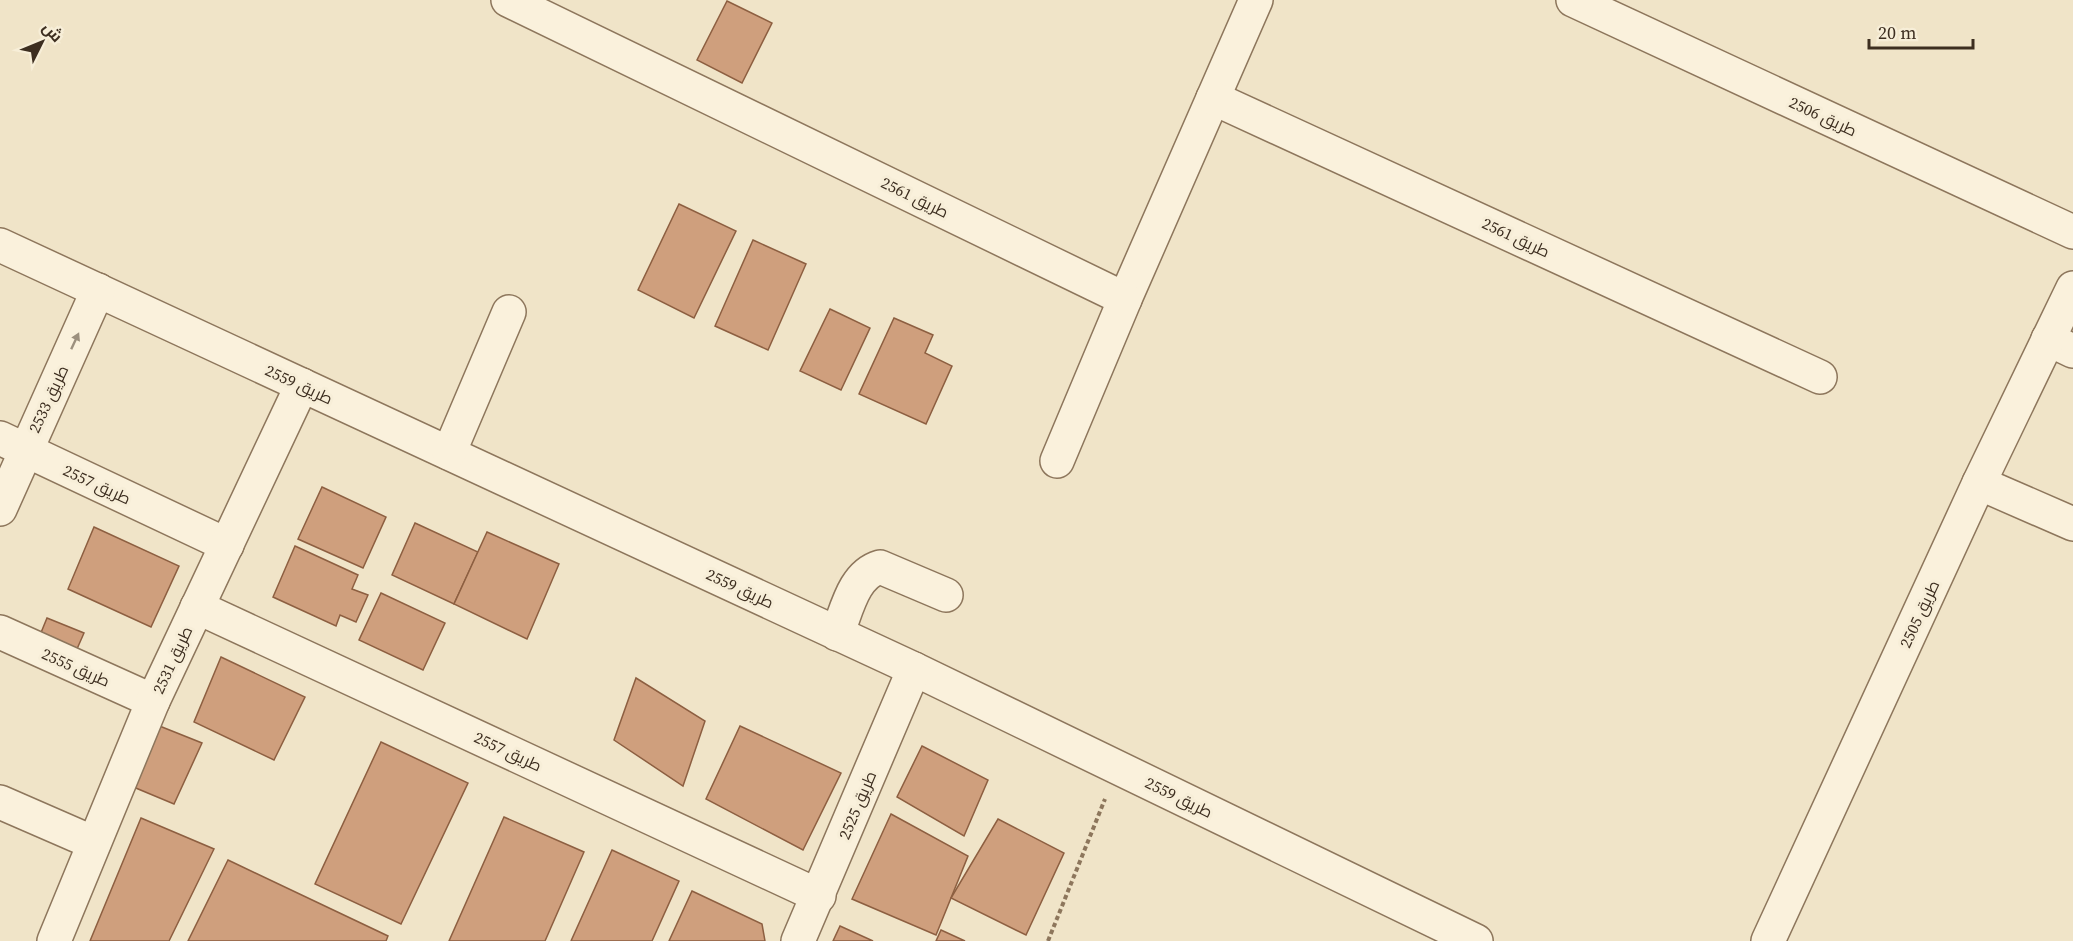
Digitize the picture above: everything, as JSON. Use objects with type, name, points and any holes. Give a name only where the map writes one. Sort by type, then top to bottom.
[{"type":"street","name":"طريق 2561","points":[[508,0],[1125,299]]},
{"type":"street","points":[[1057,461],[1256,0]]},
{"type":"street","name":"طريق 2506","points":[[1573,0],[2073,232]]},
{"type":"street","name":"طريق 2561","points":[[1213,98],[1820,377]]},
{"type":"street","name":"طريق 2559","points":[[0,245],[914,669],[1476,941]]},
{"type":"street","name":"طريق 2505","points":[[1768,941],[1979,483],[2061,345],[2073,288]]},
{"type":"street","name":"طريق 2533","points":[[0,509],[12,444],[98,290]]},
{"type":"street","points":[[449,453],[509,312]]},
{"type":"street","name":"طريق 2531","points":[[54,941],[153,701],[302,385]]},
{"type":"street","name":"طريق 2557","points":[[12,444],[227,544]]},
{"type":"street","points":[[1979,483],[2073,524]]},
{"type":"street","points":[[837,633],[857,585],[870,570],[880,567],[946,595]]},
{"type":"street","name":"طريق 2557","points":[[197,607],[819,896]]},
{"type":"street","name":"طريق 2555","points":[[0,632],[153,701]]},
{"type":"street","name":"طريق 2525","points":[[798,941],[914,669]]},
{"type":"street","points":[[0,802],[94,843]]},
{"type":"path","points":[[1048,941],[1118,768]]},
{"type":"building","points":[[727,1],[772,23],[742,83],[697,60]]},
{"type":"building","points":[[679,204],[736,231],[694,318],[638,290]]},
{"type":"building","points":[[753,240],[806,264],[768,350],[715,326]]},
{"type":"building","points":[[830,309],[870,328],[841,390],[800,371]]},
{"type":"building","points":[[894,318],[933,335],[925,353],[952,366],[926,424],[859,394]]},
{"type":"building","points":[[322,487],[386,517],[363,568],[298,539]]},
{"type":"building","points":[[415,523],[478,552],[454,604],[392,575]]},
{"type":"building","points":[[94,527],[179,566],[151,627],[68,589]]},
{"type":"building","points":[[487,532],[559,564],[527,639],[454,604]]},
{"type":"building","points":[[295,546],[358,575],[352,589],[368,595],[356,622],[340,615],[336,626],[273,597]]},
{"type":"building","points":[[381,593],[445,623],[423,670],[359,640]]},
{"type":"building","points":[[47,618],[84,633],[73,658],[38,640]]},
{"type":"building","points":[[221,657],[305,697],[274,760],[194,722]]},
{"type":"building","points":[[636,678],[705,721],[683,786],[614,740]]},
{"type":"building","points":[[157,725],[202,743],[174,804],[131,786]]},
{"type":"building","points":[[740,726],[841,773],[803,850],[706,799]]},
{"type":"building","points":[[381,742],[468,783],[401,924],[315,884]]},
{"type":"building","points":[[922,746],[988,780],[964,836],[897,797]]},
{"type":"building","points":[[891,814],[968,856],[936,935],[852,899]]},
{"type":"building","points":[[504,817],[584,852],[545,941],[449,941]]},
{"type":"building","points":[[141,818],[214,849],[169,941],[90,941]]},
{"type":"building","points":[[998,819],[1064,853],[1026,935],[951,898]]},
{"type":"building","points":[[612,850],[679,881],[652,941],[571,941]]},
{"type":"building","points":[[228,860],[388,936],[386,941],[188,941]]},
{"type":"building","points":[[692,891],[762,924],[765,941],[669,941]]},
{"type":"building","points":[[840,926],[873,941],[833,941]]},
{"type":"building","points":[[941,930],[965,941],[936,941]]}]
